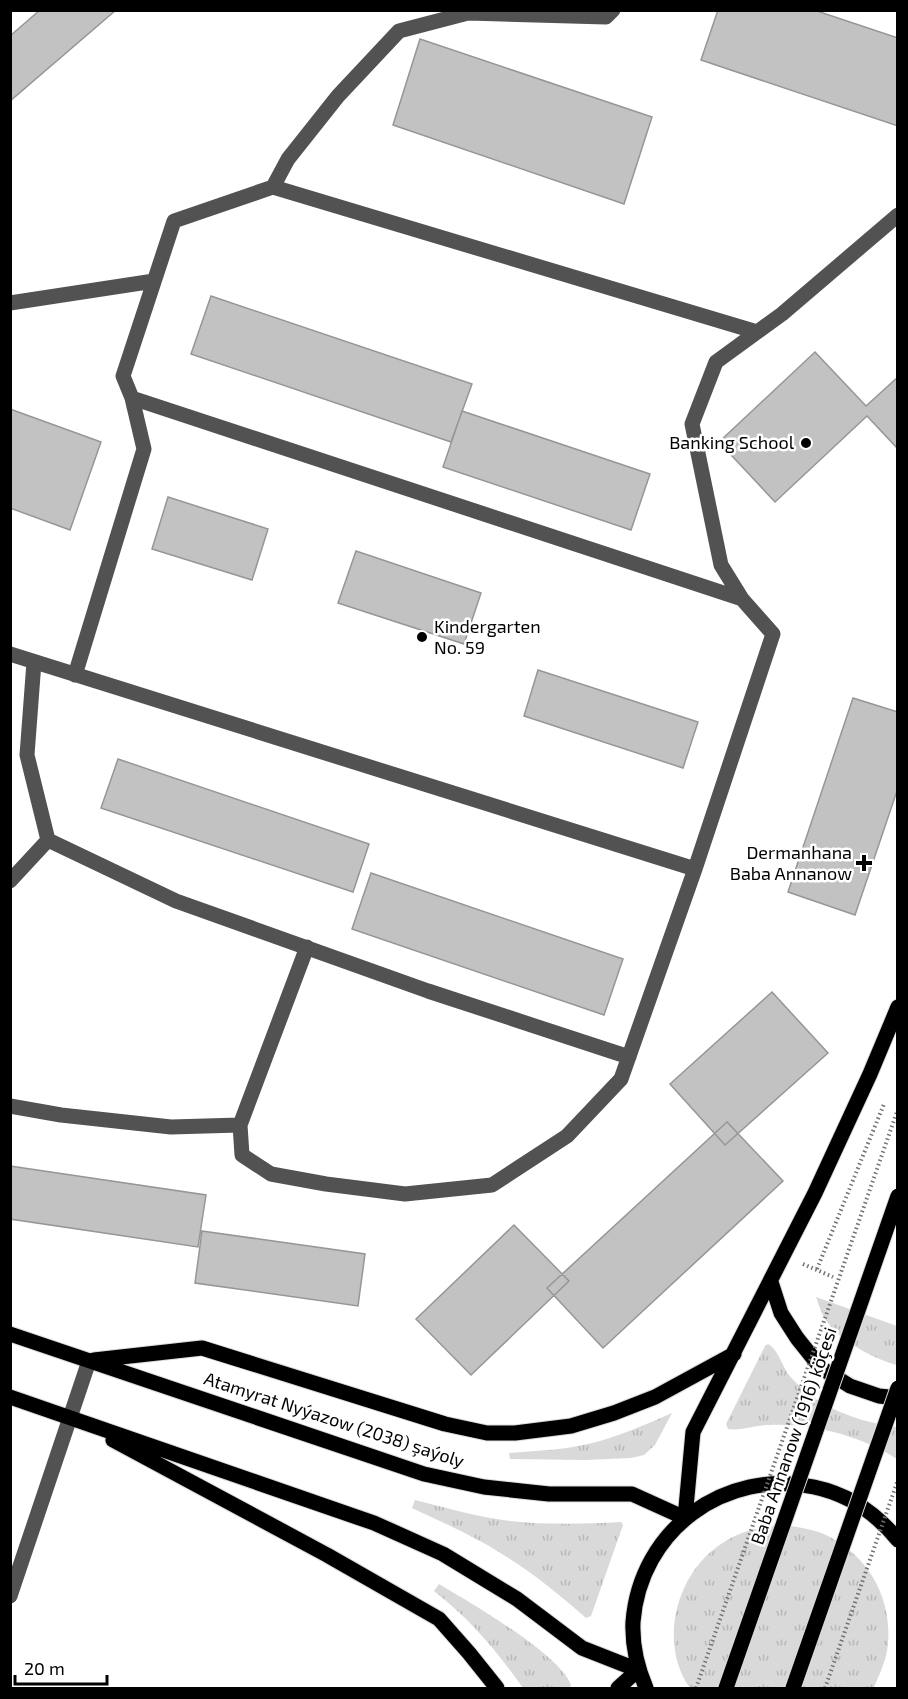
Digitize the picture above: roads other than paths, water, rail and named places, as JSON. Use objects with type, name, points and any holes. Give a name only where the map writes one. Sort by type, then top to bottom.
[{"type":"main road","points":[[686,1518],[693,1432],[820,1182],[870,1074],[897,1007]]},
{"type":"main road","name":"Baba Annanow (1916) köçesi","points":[[726,1689],[897,1196]]},
{"type":"main road","points":[[771,1282],[781,1313],[821,1368],[850,1386],[879,1396],[897,1398]]},
{"type":"main road","name":"Atamyrat Nyýazow (2038) şaýoly","points":[[10,1334],[424,1473],[484,1487],[549,1494],[632,1494],[686,1518]]},
{"type":"main road","points":[[89,1361],[202,1348],[445,1424],[487,1433],[515,1433],[571,1426],[614,1413],[655,1397],[734,1354]]},
{"type":"main road","points":[[793,1689],[897,1388]]},
{"type":"main road","points":[[10,1397],[374,1523],[452,1560],[517,1599],[582,1648],[638,1670]]},
{"type":"main road","points":[[70,1418],[327,1555],[439,1619],[497,1689]]},
{"type":"main road","points":[[646,1689],[638,1670],[633,1623],[644,1576],[655,1554],[669,1535],[686,1518],[706,1504],[728,1493],[752,1486],[777,1483],[802,1485],[827,1490],[850,1500],[871,1513],[897,1540]]},
{"type":"main road","points":[[618,1689],[638,1670]]},
{"type":"street","points":[[273,188],[288,159],[331,105],[399,31],[468,13],[606,17],[614,10]]},
{"type":"street","points":[[75,675],[144,449],[132,398],[123,376],[174,221],[273,188],[757,332]]},
{"type":"street","points":[[307,947],[240,1125],[242,1155],[271,1174],[405,1194],[492,1185],[567,1136],[621,1079],[695,869],[773,633],[742,599],[721,565],[692,424],[716,362],[782,314],[897,215]]},
{"type":"street","points":[[10,303],[154,281]]},
{"type":"street","points":[[132,398],[742,599]]},
{"type":"street","points":[[10,654],[695,869]]},
{"type":"street","points":[[34,662],[27,755],[48,840]]},
{"type":"street","points":[[48,840],[176,901],[428,991],[629,1057]]},
{"type":"street","points":[[10,881],[48,840]]},
{"type":"street","points":[[10,1106],[61,1115],[171,1127],[240,1125]]},
{"type":"street","points":[[10,1596],[89,1361]]},
{"type":"place","name":"Banking School","points":[[806,443]]},
{"type":"place","name":"Kindergarten No. 59","points":[[422,637]]},
{"type":"place","name":"Dermanhana Baba Annanow","points":[[864,863]]}]
